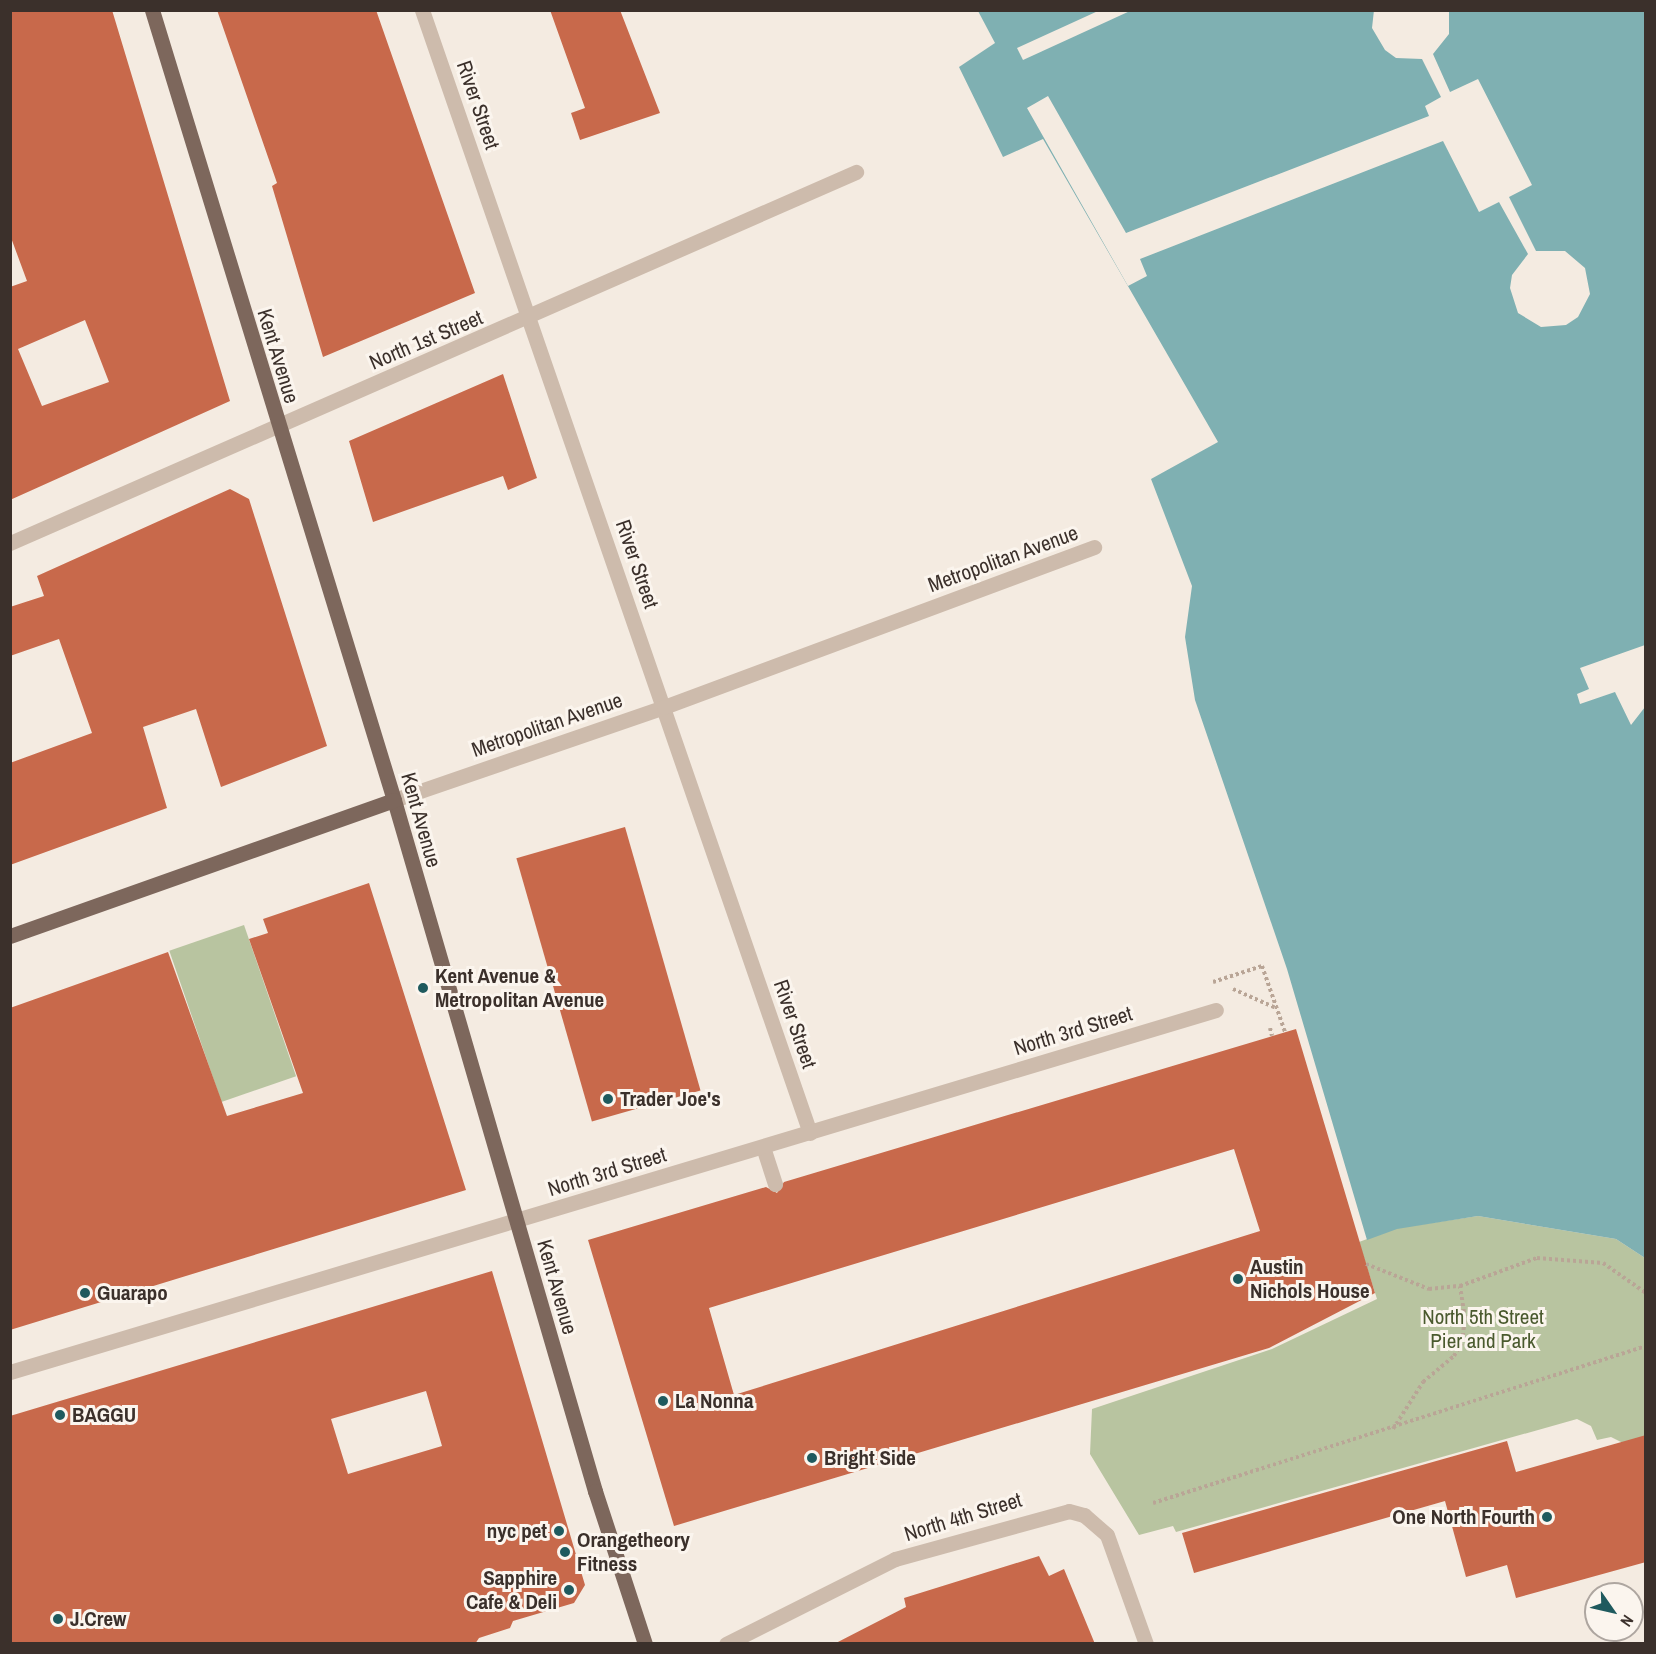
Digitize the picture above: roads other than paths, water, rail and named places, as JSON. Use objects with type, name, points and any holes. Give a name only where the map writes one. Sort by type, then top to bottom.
[{"type":"main road","name":"Kent Avenue","points":[[152,10],[277,427],[393,800],[516,1221],[645,1644]]},
{"type":"main road","name":"Metropolitan Avenue","points":[[10,936],[393,800]]},
{"type":"street","name":"River Street","points":[[423,10],[810,1133]]},
{"type":"street","name":"North 1st Street","points":[[10,543],[529,318],[856,172]]},
{"type":"street","name":"Metropolitan Avenue","points":[[393,800],[664,707],[1095,547]]},
{"type":"street","name":"North 3rd Street","points":[[10,1372],[1216,1010]]},
{"type":"street","points":[[763,1147],[776,1184]]},
{"type":"street","name":"North 4th Street","points":[[726,1644],[895,1559],[1069,1511],[1084,1515],[1107,1535],[1146,1644]]},
{"type":"water","points":[[978,11],[1645,11],[1645,1258],[1616,1239],[1478,1216],[1397,1229],[1367,1240],[1287,969],[1195,700],[1185,637],[1192,586],[1151,479],[1218,442],[1043,139],[1003,157],[959,67],[995,43]]},
{"type":"place","name":"Kent Avenue & Metropolitan Avenue","points":[[423,988]]},
{"type":"place","name":"Trader Joe's","points":[[608,1099]]},
{"type":"place","name":"Austin Nichols House","points":[[1238,1279]]},
{"type":"place","name":"Guarapo","points":[[85,1293]]},
{"type":"place","name":"La Nonna","points":[[663,1401]]},
{"type":"place","name":"BAGGU","points":[[60,1415]]},
{"type":"place","name":"Bright Side","points":[[812,1458]]},
{"type":"place","name":"One North Fourth","points":[[1547,1517]]},
{"type":"place","name":"nyc pet","points":[[559,1531]]},
{"type":"place","name":"Orangetheory Fitness","points":[[565,1552]]},
{"type":"place","name":"Sapphire Cafe & Deli","points":[[569,1590]]},
{"type":"place","name":"J.Crew","points":[[58,1619]]},
{"type":"park label","name":"North 5th Street Pier and Park","points":[[1483,1329]]}]
